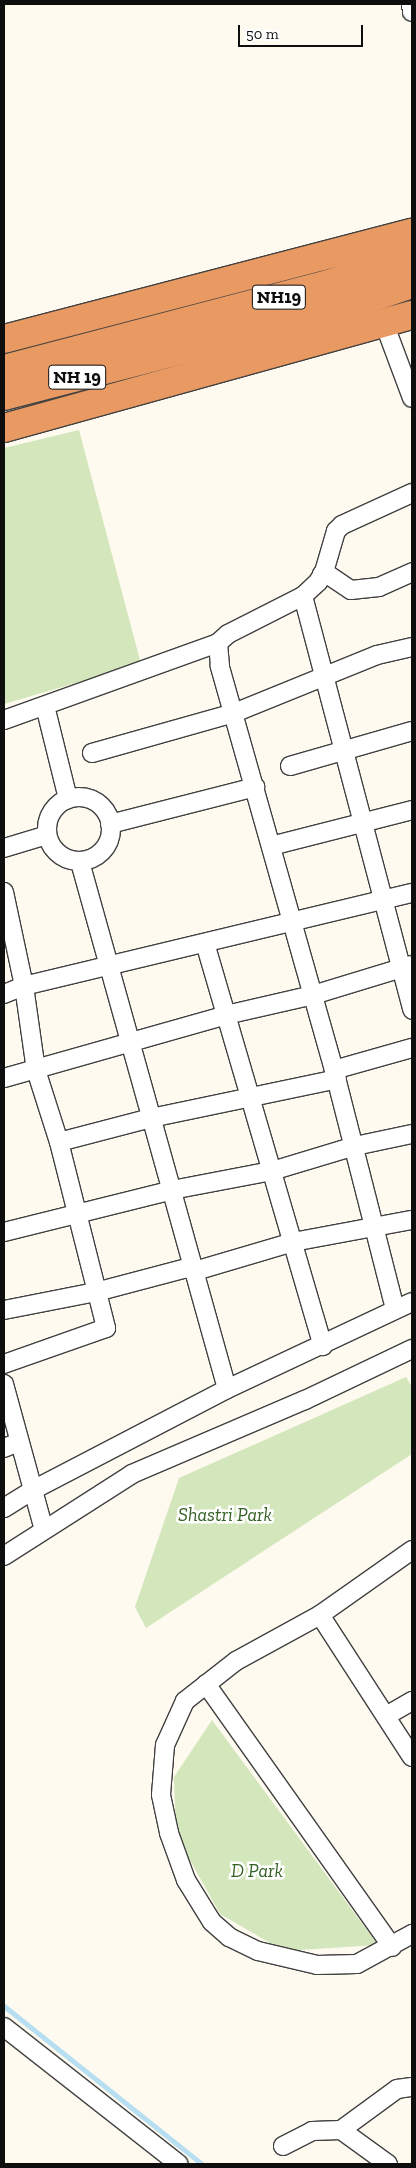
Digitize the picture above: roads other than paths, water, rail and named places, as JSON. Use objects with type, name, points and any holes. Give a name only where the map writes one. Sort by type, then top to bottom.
[{"type":"highway","points":[[4,339],[412,233]]},
{"type":"highway","name":"NH19","points":[[4,369],[148,345],[412,257]]},
{"type":"highway","name":"NH 19","points":[[4,396],[148,345],[336,310],[412,284]]},
{"type":"highway","points":[[4,428],[412,315]]},
{"type":"street","points":[[411,4],[412,12]]},
{"type":"street","points":[[384,323],[412,398]]},
{"type":"street","points":[[4,720],[218,643],[228,634],[303,596],[323,573],[334,537],[342,525],[412,493]]},
{"type":"street","points":[[323,573],[351,590],[379,587],[412,572]]},
{"type":"street","points":[[303,596],[384,901],[407,966],[412,1010]]},
{"type":"street","points":[[218,643],[220,666],[336,1075],[395,1310]]},
{"type":"street","points":[[92,753],[234,714],[377,655],[412,647]]},
{"type":"street","points":[[45,706],[68,799]]},
{"type":"street","points":[[290,766],[412,731]]},
{"type":"street","points":[[110,824],[255,787]]},
{"type":"street","points":[[77,797],[95,802],[102,807],[110,824],[104,850],[89,860],[80,862],[62,857],[55,851],[47,835],[49,817],[60,803],[68,799],[77,797]]},
{"type":"street","points":[[271,846],[412,810]]},
{"type":"street","points":[[4,848],[47,835]]},
{"type":"street","points":[[80,862],[228,1388]]},
{"type":"street","points":[[4,892],[24,986],[36,1070],[59,1142],[75,1216],[106,1328],[4,1364]]},
{"type":"street","points":[[4,994],[24,986],[293,924],[412,894]]},
{"type":"street","points":[[205,943],[323,1346]]},
{"type":"street","points":[[4,1078],[226,1016],[313,995],[407,966]]},
{"type":"street","points":[[59,1142],[250,1098],[336,1075],[412,1048]]},
{"type":"street","points":[[4,1232],[75,1216],[172,1190],[272,1171],[354,1146],[412,1134]]},
{"type":"street","points":[[4,1310],[96,1292],[187,1268],[195,1271],[293,1242],[412,1220]]},
{"type":"street","points":[[4,1508],[31,1491],[228,1388],[323,1346],[412,1302]]},
{"type":"street","points":[[4,1556],[132,1474],[305,1400],[412,1349]]},
{"type":"street","points":[[4,1384],[11,1445],[31,1491],[44,1530]]},
{"type":"street","points":[[412,1550],[320,1615],[236,1660],[185,1701],[171,1731],[164,1753],[161,1795],[168,1833],[186,1880],[202,1908],[229,1937],[258,1951],[317,1965],[358,1964],[392,1947],[412,1934]]},
{"type":"street","points":[[320,1615],[412,1757]]},
{"type":"street","points":[[206,1684],[392,1947]]},
{"type":"street","points":[[386,1716],[412,1701]]},
{"type":"street","points":[[4,2027],[179,2164]]},
{"type":"street","points":[[283,2146],[312,2132],[341,2130],[397,2089],[412,2087]]},
{"type":"street","points":[[341,2130],[388,2164]]},
{"type":"waterway","points":[[4,2006],[202,2164]]},
{"type":"park label","name":"Shastri Park","points":[[225,1515]]},
{"type":"park label","name":"D Park","points":[[257,1871]]}]
